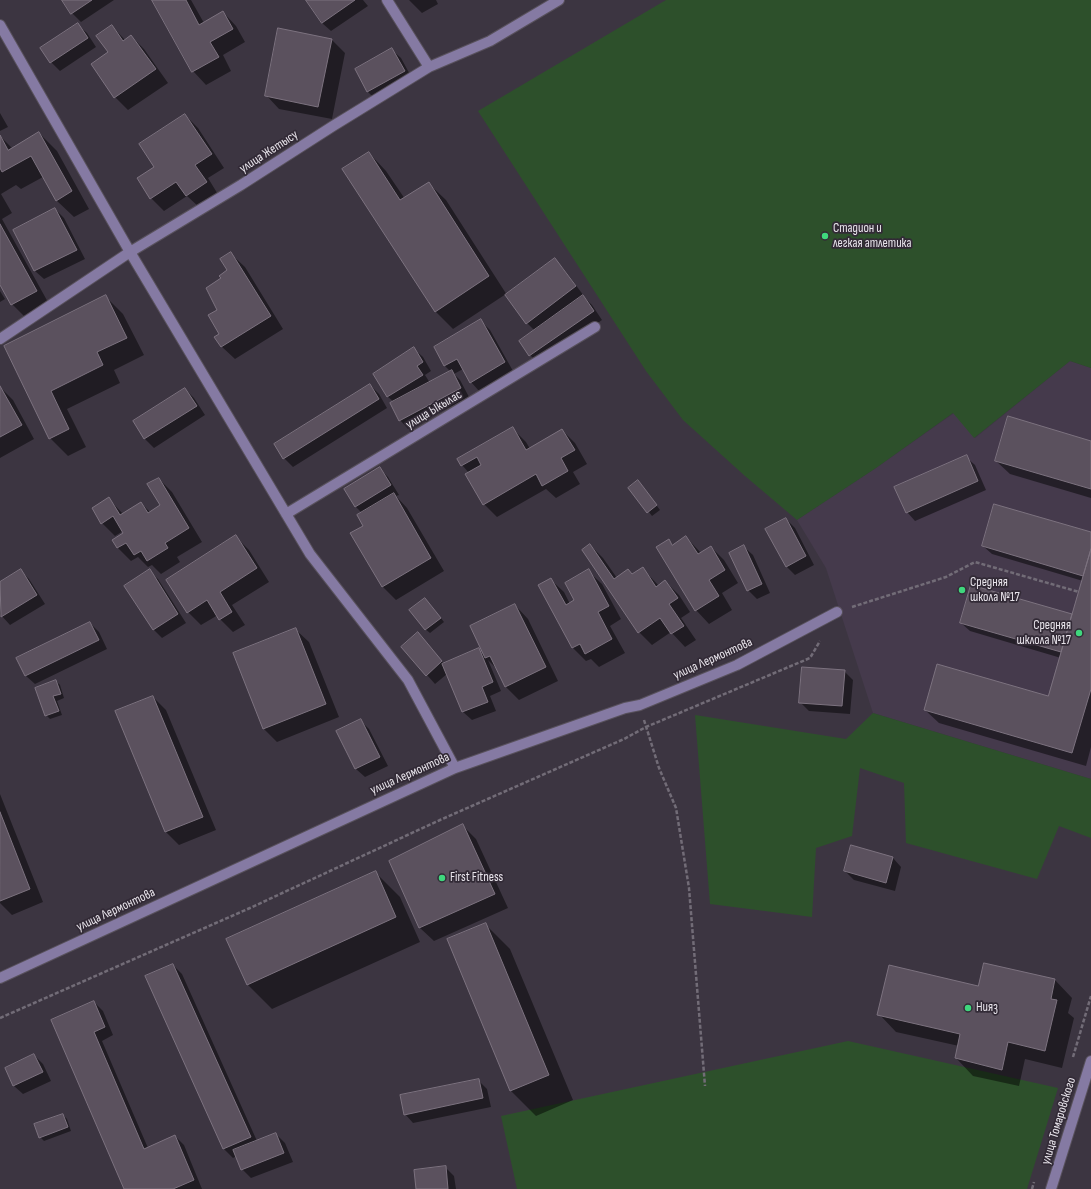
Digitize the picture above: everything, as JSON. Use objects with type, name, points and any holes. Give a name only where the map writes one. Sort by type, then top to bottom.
[{"type":"street","points":[[387,0],[430,66]]},
{"type":"street","name":"улица Жетысу","points":[[0,339],[130,252],[241,185],[430,66],[490,41],[559,0]]},
{"type":"street","points":[[0,25],[130,252],[310,554],[408,680],[455,768]]},
{"type":"street","name":"улица Ыкылас","points":[[286,514],[595,328]]},
{"type":"street","name":"улица Лермонтова","points":[[0,978],[455,768],[625,708],[640,705],[738,664],[838,612]]},
{"type":"street","name":"улица Томаровского","points":[[1051,1189],[1091,1061]]},
{"type":"path","points":[[838,612],[946,577],[976,562],[1079,592]]},
{"type":"path","points":[[0,1018],[243,911],[440,820],[617,742],[646,727],[810,658],[822,638]]},
{"type":"path","points":[[640,705],[659,768],[676,808],[681,837],[689,888],[705,1086]]},
{"type":"shaded area","name":"Средняя школа №17","points":[[1070,361],[1091,368],[1091,779],[873,713],[826,568],[797,520],[876,468],[954,413],[975,438]]},
{"type":"green space","name":"Стадион и легкая атлетика","points":[[666,0],[1091,0],[1091,368],[1070,361],[974,438],[953,413],[876,468],[797,520],[745,476],[683,420],[646,371],[478,111]]},
{"type":"green space","points":[[873,713],[1091,779],[1091,838],[1059,826],[1037,879],[906,843],[904,783],[860,768],[852,836],[816,848],[812,917],[710,904],[695,715],[846,739]]},
{"type":"green space","points":[[848,1041],[1058,1088],[1027,1189],[517,1189],[501,1116]]},
{"type":"building","points":[[62,0],[92,0],[71,14]]},
{"type":"building","points":[[152,0],[186,0],[199,25],[223,11],[233,29],[210,42],[219,57],[192,72]]},
{"type":"building","points":[[306,0],[355,0],[322,23]]},
{"type":"building","points":[[78,23],[88,38],[50,63],[40,48]]},
{"type":"building","points":[[112,25],[123,41],[131,35],[156,69],[114,98],[91,64],[108,52],[96,36]]},
{"type":"building","points":[[278,28],[332,39],[318,107],[265,96]]},
{"type":"building","points":[[392,48],[405,71],[367,92],[355,69]]},
{"type":"building","points":[[185,114],[212,154],[195,165],[207,182],[186,196],[176,182],[150,199],[137,178],[154,167],[139,144]]},
{"type":"building","points":[[39,132],[72,191],[56,201],[31,156],[2,172],[0,168],[0,135],[8,150]]},
{"type":"building","points":[[369,152],[400,200],[429,182],[489,276],[435,312],[342,169]]},
{"type":"building","points":[[55,208],[77,250],[34,271],[13,230]]},
{"type":"building","points":[[0,224],[37,291],[11,305],[0,285]]},
{"type":"building","points":[[231,252],[271,316],[221,347],[214,337],[219,334],[208,315],[217,310],[206,288],[221,278],[219,276],[227,270],[220,259]]},
{"type":"building","points":[[555,258],[576,286],[526,324],[505,295]]},
{"type":"building","points":[[106,295],[127,338],[97,352],[103,365],[51,391],[69,429],[49,439],[4,346]]},
{"type":"building","points":[[583,295],[594,311],[529,356],[519,341]]},
{"type":"building","points":[[481,319],[505,362],[470,383],[457,359],[444,366],[434,347]]},
{"type":"building","points":[[414,347],[423,362],[417,366],[423,375],[387,397],[373,374]]},
{"type":"building","points":[[452,370],[461,388],[399,421],[390,403]]},
{"type":"building","points":[[370,384],[379,399],[283,459],[274,444]]},
{"type":"building","points":[[0,386],[22,425],[0,437]]},
{"type":"building","points":[[185,388],[197,406],[144,439],[133,421]]},
{"type":"building","points":[[1008,416],[1091,441],[1091,489],[995,461]]},
{"type":"building","points":[[513,427],[526,450],[562,429],[575,450],[561,458],[568,471],[542,486],[536,474],[483,505],[465,474],[481,465],[477,457],[461,466],[457,459]]},
{"type":"building","points":[[967,455],[978,481],[906,513],[894,487]]},
{"type":"building","points":[[380,467],[391,485],[355,507],[344,489]]},
{"type":"building","points":[[159,478],[189,528],[165,543],[168,548],[147,561],[141,551],[134,555],[126,543],[117,548],[112,540],[123,533],[113,516],[101,524],[92,508],[109,497],[120,515],[141,502],[148,513],[160,505],[147,484]]},
{"type":"building","points":[[638,480],[657,505],[647,513],[628,488]]},
{"type":"building","points":[[394,493],[431,558],[382,587],[350,533],[363,526],[357,515]]},
{"type":"building","points":[[994,504],[1091,532],[1091,549],[1083,576],[982,546]]},
{"type":"building","points":[[786,518],[806,556],[786,567],[765,529]]},
{"type":"building","points":[[236,535],[257,568],[220,592],[232,612],[219,620],[207,600],[187,613],[166,580]]},
{"type":"building","points":[[686,536],[698,554],[711,546],[725,570],[709,580],[719,596],[695,611],[656,547],[669,539],[672,545]]},
{"type":"building","points":[[590,544],[614,579],[628,569],[632,574],[643,567],[656,587],[665,580],[678,598],[669,604],[684,626],[671,634],[660,618],[638,633],[582,550]]},
{"type":"building","points":[[744,545],[762,584],[747,591],[729,553]]},
{"type":"building","name":"Средняя шклола №17","points":[[1091,549],[1091,689],[1072,753],[924,710],[937,664],[1048,696]]},
{"type":"building","points":[[21,569],[37,595],[1,617],[0,582]]},
{"type":"building","points":[[150,569],[178,614],[153,630],[124,586]]},
{"type":"building","points":[[589,569],[609,606],[598,612],[612,639],[585,654],[580,644],[572,648],[538,585],[551,578],[566,605],[574,600],[565,583]]},
{"type":"building","points":[[971,585],[1072,614],[1061,652],[960,623]]},
{"type":"building","points":[[425,598],[441,618],[425,630],[409,610]]},
{"type":"building","points":[[515,604],[546,667],[505,687],[490,656],[485,658],[470,626]]},
{"type":"building","points":[[90,622],[99,640],[25,676],[16,658]]},
{"type":"building","points":[[296,628],[326,704],[263,729],[233,653]]},
{"type":"building","points":[[418,632],[442,661],[426,676],[401,647]]},
{"type":"building","points":[[479,648],[493,682],[482,687],[488,702],[462,712],[442,664]]},
{"type":"building","points":[[802,667],[845,670],[842,706],[799,703]]},
{"type":"building","points":[[56,680],[61,694],[53,696],[59,711],[45,716],[35,688]]},
{"type":"building","points":[[153,696],[203,817],[165,832],[115,711]]},
{"type":"building","points":[[361,719],[380,757],[355,769],[336,731]]},
{"type":"building","points":[[0,812],[30,889],[0,901]]},
{"type":"building","name":"First Fitness","points":[[463,824],[495,894],[419,928],[389,861]]},
{"type":"building","points":[[851,845],[893,857],[886,883],[844,871]]},
{"type":"building","points":[[376,871],[396,917],[247,985],[226,939]]},
{"type":"building","points":[[486,923],[549,1075],[510,1091],[447,939]]},
{"type":"building","points":[[984,963],[1055,979],[1051,999],[1057,1000],[1045,1051],[1008,1042],[1002,1070],[955,1058],[960,1034],[877,1015],[889,965],[978,986]]},
{"type":"building","points":[[173,964],[251,1137],[223,1149],[145,976]]},
{"type":"building","points":[[94,1001],[105,1027],[94,1032],[144,1149],[175,1135],[194,1180],[173,1189],[124,1189],[51,1020]]},
{"type":"building","points":[[34,1054],[43,1072],[13,1086],[5,1068]]},
{"type":"building","points":[[479,1079],[483,1098],[404,1115],[400,1095]]},
{"type":"building","points":[[63,1114],[68,1127],[39,1138],[34,1124]]},
{"type":"building","points":[[276,1133],[284,1153],[241,1170],[233,1150]]},
{"type":"building","points":[[446,1166],[448,1189],[416,1189],[414,1170]]},
{"type":"place","name":"Стадион и легкая атлетика","points":[[825,236]]},
{"type":"place","name":"Средняя школа №17","points":[[962,590]]},
{"type":"place","name":"Средняя шклола №17","points":[[1079,633]]},
{"type":"place","name":"First Fitness","points":[[442,878]]},
{"type":"place","name":"Нияз","points":[[968,1008]]}]
